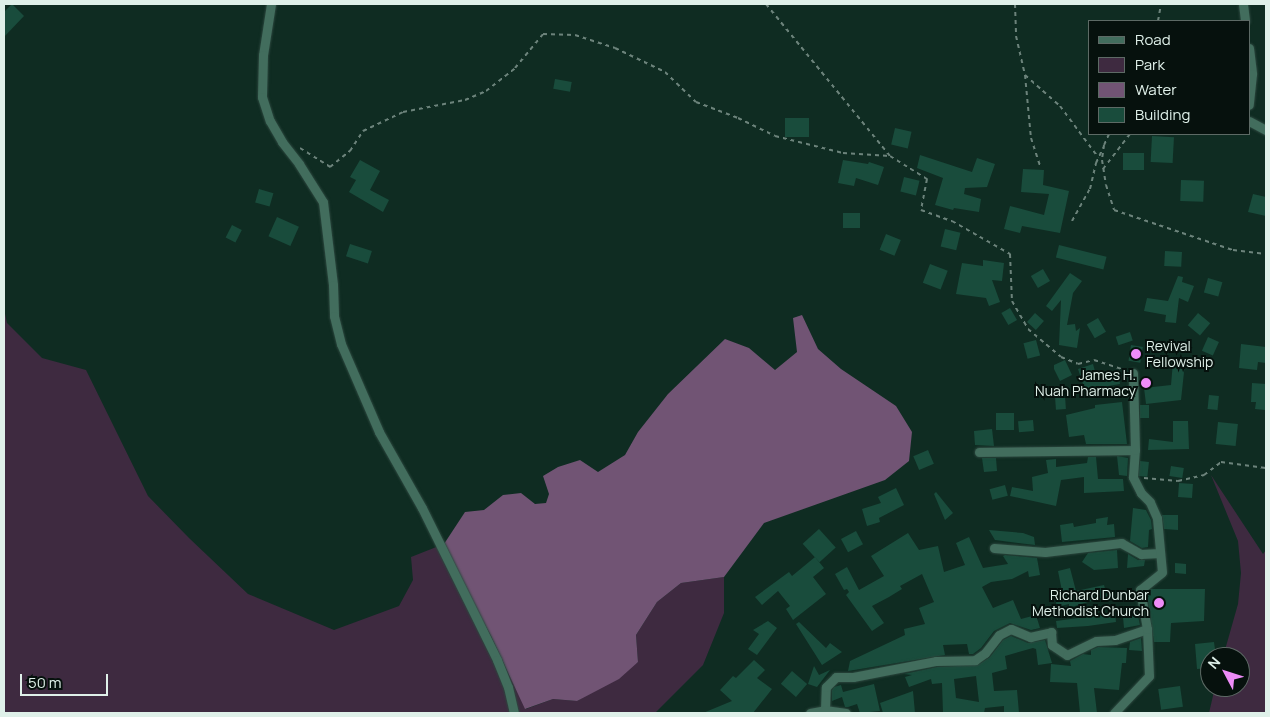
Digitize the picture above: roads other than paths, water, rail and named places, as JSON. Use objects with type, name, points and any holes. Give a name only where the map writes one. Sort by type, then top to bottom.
[{"type":"street","points":[[271,4],[262,55],[262,97],[270,121],[282,142],[299,164],[323,202],[332,276],[334,316],[341,344],[383,440],[422,508],[497,660],[508,687],[514,713]]},
{"type":"street","points":[[1243,4],[1245,20]]},
{"type":"street","points":[[1250,57],[1252,74],[1250,95]]},
{"type":"street","points":[[1250,122],[1266,130]]},
{"type":"street","points":[[1114,713],[1149,676],[1147,629],[1140,590],[1162,572],[1157,518],[1150,502],[1141,493],[1133,477],[1135,450],[1134,373]]},
{"type":"street","points":[[979,452],[1135,450]]},
{"type":"street","points":[[994,548],[1045,552],[1121,543],[1141,554],[1160,553]]},
{"type":"street","points":[[825,710],[826,687],[836,677],[853,677],[936,661],[975,660],[986,653],[999,635],[1011,629],[1030,637],[1051,632],[1052,645],[1067,655],[1096,641],[1115,640],[1147,629]]},
{"type":"street","points":[[810,713],[825,710],[846,713]]},
{"type":"water","points":[[802,315],[818,349],[841,369],[896,406],[912,432],[909,461],[885,480],[764,523],[724,577],[681,583],[657,602],[636,635],[638,662],[619,679],[577,701],[553,699],[525,709],[491,636],[456,572],[444,544],[465,512],[484,510],[503,495],[521,493],[535,504],[546,503],[549,494],[543,476],[558,467],[580,460],[598,472],[625,455],[638,432],[668,394],[725,339],[749,348],[775,370],[797,352],[793,318]]},
{"type":"place","name":"Revival Fellowship","points":[[1136,354]]},
{"type":"place","name":"James H. Nuah Pharmacy","points":[[1146,383]]},
{"type":"place","name":"Richard Dunbar Methodist Church","points":[[1159,603]]}]
